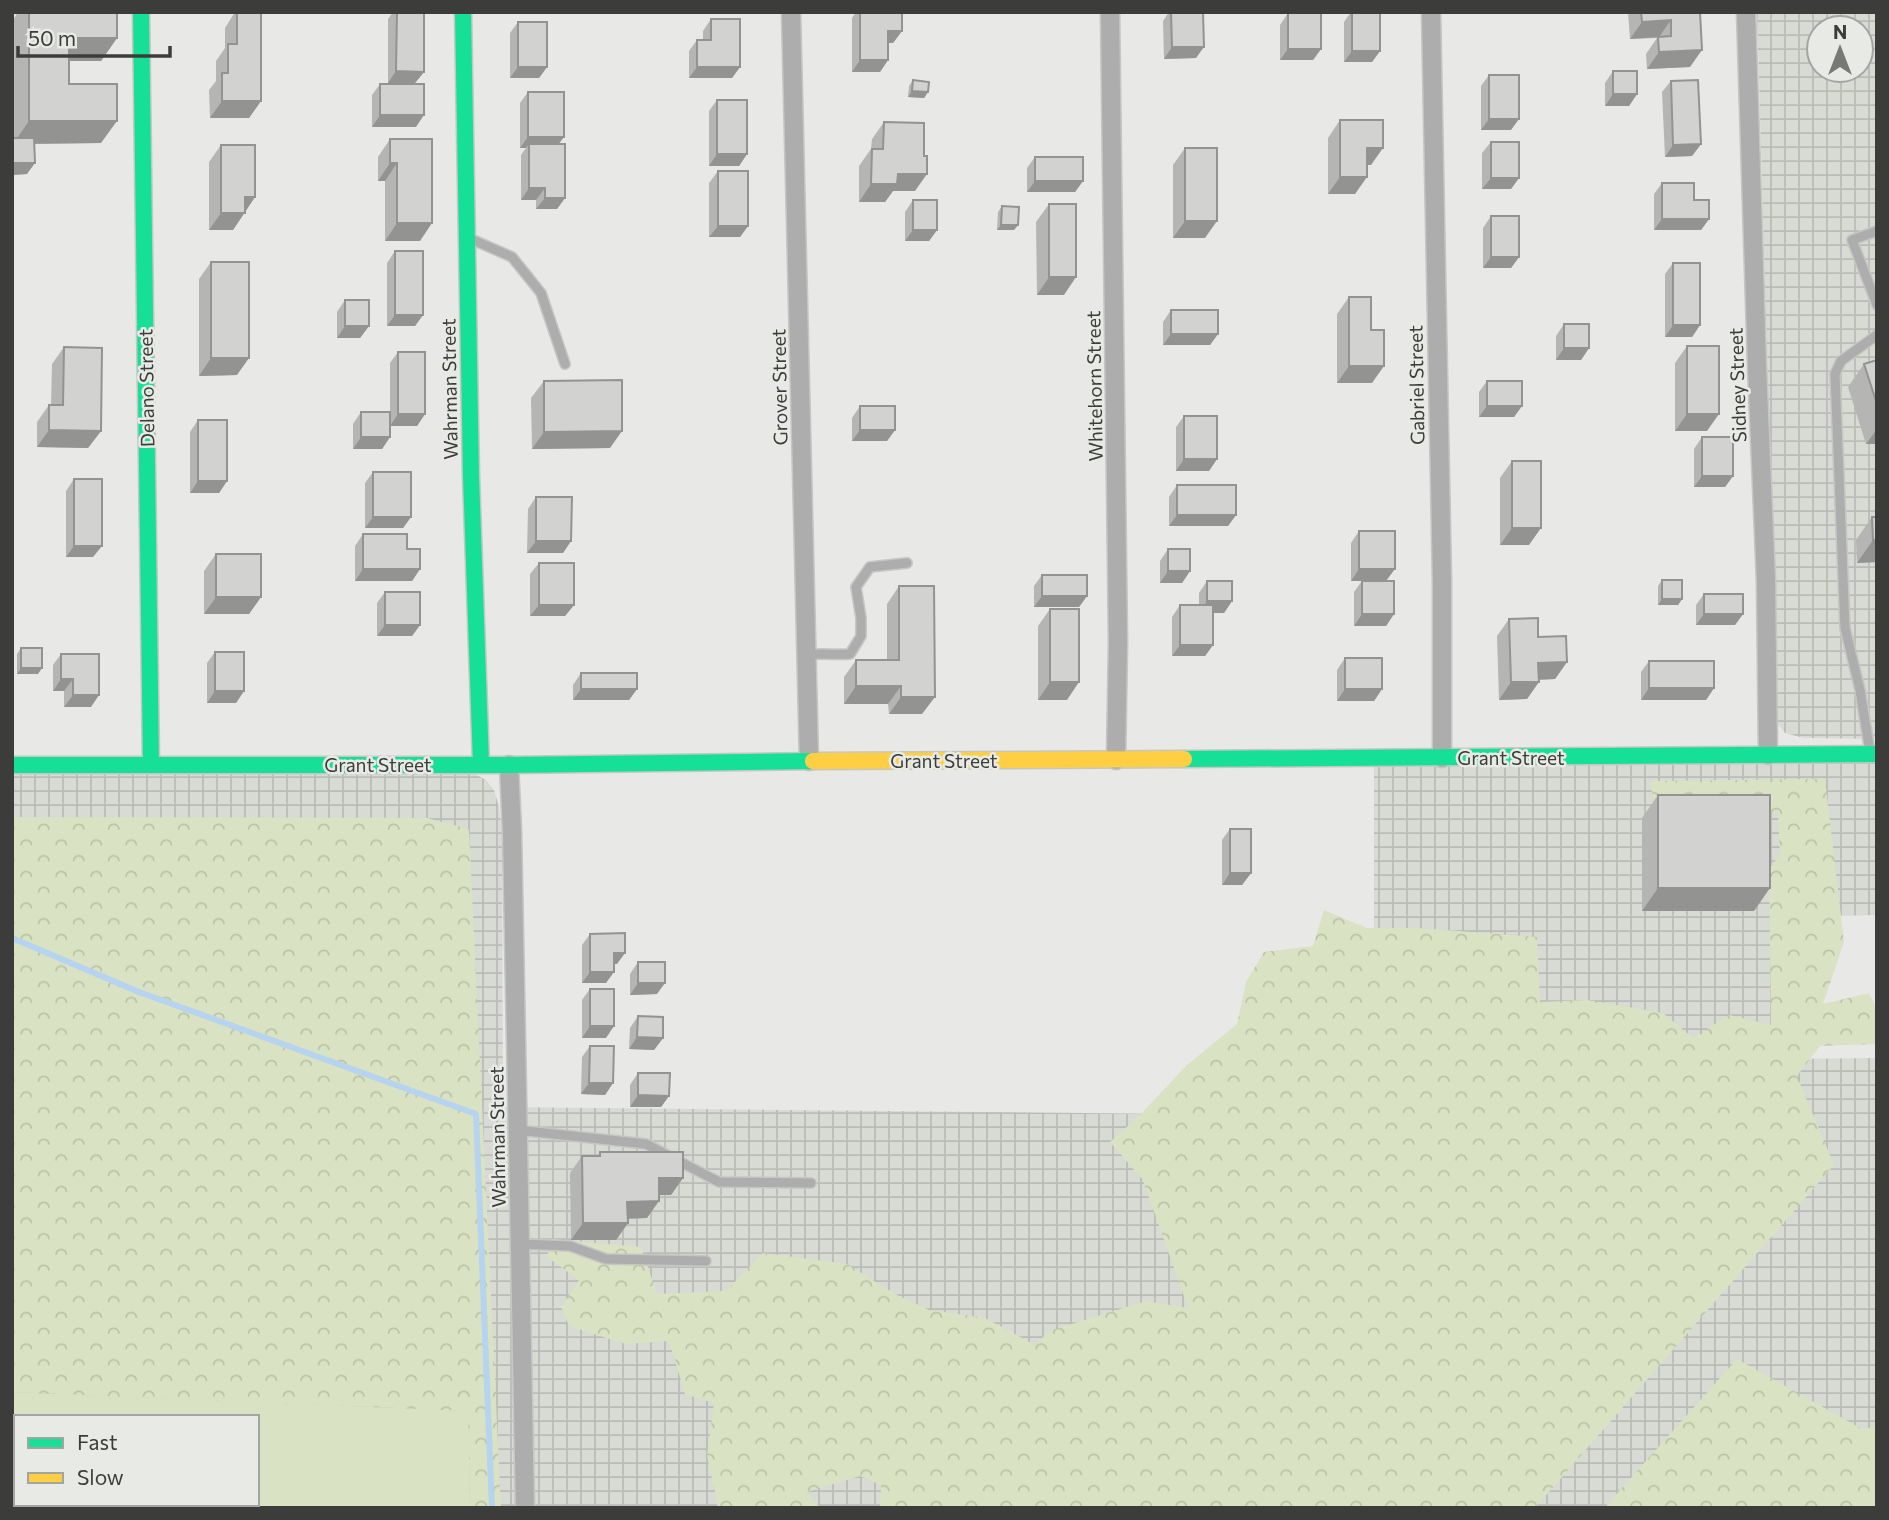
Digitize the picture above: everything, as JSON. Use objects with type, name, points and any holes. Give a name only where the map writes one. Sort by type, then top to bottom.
[{"type":"street","name":"Delano Street","points":[[141,12],[151,765]]},
{"type":"street","name":"Wahrman Street","points":[[463,12],[471,476],[481,764]]},
{"type":"street","name":"Grover Street","points":[[791,12],[809,761]]},
{"type":"street","name":"Whitehorn Street","points":[[1110,12],[1118,642],[1116,760]]},
{"type":"street","name":"Gabriel Street","points":[[1432,12],[1442,582],[1442,758]]},
{"type":"street","name":"Sidney Street","points":[[1746,12],[1756,366],[1766,580],[1768,755]]},
{"type":"street","name":"Grant Street","points":[[12,765],[509,765],[1874,754]]},
{"type":"street","name":"Wahrman Street","points":[[509,765],[525,1508]]},
{"type":"lane","points":[[1877,231],[1852,240],[1877,305]]},
{"type":"lane","points":[[467,237],[512,257],[541,293],[565,364]]},
{"type":"lane","points":[[1874,754],[1845,628],[1835,374],[1841,361],[1877,335]]},
{"type":"lane","points":[[806,655],[850,654],[861,636],[856,587],[870,567],[907,563]]},
{"type":"lane","points":[[517,1130],[646,1144],[719,1182],[811,1183]]},
{"type":"lane","points":[[520,1244],[570,1246],[606,1259],[706,1261]]},
{"type":"shaded area","points":[[1757,12],[1877,12],[1877,739],[1804,738],[1785,733],[1778,724]]},
{"type":"shaded area","points":[[1877,761],[1877,915],[1785,917],[1785,1059],[1877,1058],[1877,1508],[12,1508],[12,772],[475,774],[486,780],[494,790],[502,830],[503,1107],[1374,1116],[1374,765]]},
{"type":"green space","points":[[1825,779],[1844,942],[1823,1004],[1869,993],[1877,1010],[1877,1044],[1820,1046],[1797,1076],[1834,1165],[1535,1508],[880,1508],[881,1485],[860,1476],[807,1492],[820,1508],[718,1508],[707,1455],[714,1403],[685,1394],[669,1341],[625,1344],[569,1326],[561,1307],[579,1280],[547,1257],[551,1239],[641,1247],[657,1294],[726,1291],[763,1253],[847,1264],[895,1294],[929,1310],[985,1318],[1035,1345],[1049,1331],[1146,1301],[1188,1308],[1143,1180],[1110,1142],[1137,1118],[1186,1066],[1237,1024],[1246,982],[1264,952],[1313,946],[1324,910],[1367,928],[1419,928],[1537,937],[1540,1002],[1587,1000],[1663,1013],[1693,1038],[1729,1015],[1771,1025],[1769,869],[1780,854],[1778,813],[1654,804],[1650,781]]},
{"type":"green space","points":[[12,817],[427,818],[469,829],[501,1508],[470,1508],[468,1411],[12,1392]]},
{"type":"green space","points":[[1737,1359],[1862,1429],[1877,1426],[1877,1508],[1604,1508]]},
{"type":"green space","points":[[12,1392],[469,1411],[470,1508],[12,1508]]},
{"type":"building","points":[[29,12],[117,12],[117,38],[69,38],[69,84],[117,84],[117,121],[29,121]]},
{"type":"building","points":[[237,12],[261,12],[261,101],[222,101],[222,73],[228,73],[228,44],[237,44]]},
{"type":"building","points":[[397,12],[424,12],[424,72],[396,71]]},
{"type":"building","points":[[860,12],[902,12],[902,31],[888,31],[888,60],[860,60]]},
{"type":"building","points":[[1171,12],[1203,12],[1204,47],[1172,47]]},
{"type":"building","points":[[1352,12],[1380,12],[1380,51],[1352,51]]},
{"type":"building","points":[[1641,12],[1700,12],[1702,50],[1659,52],[1658,37],[1671,36],[1671,20],[1642,22]]},
{"type":"building","points":[[1288,13],[1321,13],[1321,49],[1288,49]]},
{"type":"building","points":[[711,19],[740,19],[740,67],[697,67],[697,40],[711,40]]},
{"type":"building","points":[[518,22],[547,22],[547,67],[518,67]]},
{"type":"building","points":[[1613,71],[1637,71],[1637,94],[1613,94]]},
{"type":"building","points":[[1489,75],[1519,75],[1519,119],[1489,119]]},
{"type":"building","points":[[913,80],[929,82],[928,92],[912,91]]},
{"type":"building","points":[[1698,80],[1701,144],[1673,145],[1671,81]]},
{"type":"building","points":[[380,84],[424,84],[424,115],[380,115]]},
{"type":"building","points":[[528,92],[564,92],[564,137],[528,137]]},
{"type":"building","points":[[717,100],[747,100],[747,154],[717,154]]},
{"type":"building","points":[[1340,120],[1383,120],[1383,148],[1367,148],[1367,177],[1340,177]]},
{"type":"building","points":[[884,122],[924,123],[927,174],[898,174],[897,184],[871,184],[872,149],[883,149]]},
{"type":"building","points":[[12,138],[34,138],[35,163],[12,163]]},
{"type":"building","points":[[390,139],[432,139],[432,223],[397,223],[397,163],[390,163]]},
{"type":"building","points":[[1491,142],[1519,142],[1519,178],[1491,178]]},
{"type":"building","points":[[529,144],[565,144],[565,198],[545,198],[545,188],[529,188]]},
{"type":"building","points":[[221,145],[255,145],[255,197],[245,197],[245,213],[221,213]]},
{"type":"building","points":[[1185,148],[1217,148],[1217,221],[1185,221]]},
{"type":"building","points":[[1035,157],[1083,157],[1083,181],[1035,181]]},
{"type":"building","points":[[718,171],[748,171],[748,226],[718,226]]},
{"type":"building","points":[[1662,183],[1694,183],[1694,200],[1709,200],[1709,219],[1662,219]]},
{"type":"building","points":[[913,200],[937,200],[937,230],[913,230]]},
{"type":"building","points":[[1049,204],[1076,204],[1076,277],[1049,277]]},
{"type":"building","points":[[1002,206],[1019,207],[1018,225],[1001,225]]},
{"type":"building","points":[[1491,216],[1519,216],[1519,257],[1491,257]]},
{"type":"building","points":[[395,251],[423,251],[423,315],[395,315]]},
{"type":"building","points":[[211,262],[249,262],[249,358],[211,358]]},
{"type":"building","points":[[1673,263],[1700,263],[1700,325],[1673,325]]},
{"type":"building","points":[[1349,297],[1371,297],[1371,330],[1384,330],[1384,366],[1349,366]]},
{"type":"building","points":[[345,300],[369,300],[369,326],[345,326]]},
{"type":"building","points":[[1171,310],[1218,310],[1218,334],[1171,334]]},
{"type":"building","points":[[1564,324],[1589,324],[1589,348],[1564,348]]},
{"type":"building","points":[[1687,346],[1719,346],[1719,414],[1687,414]]},
{"type":"building","points":[[64,347],[102,348],[101,431],[49,430],[49,405],[63,405]]},
{"type":"building","points":[[398,352],[425,352],[425,414],[398,414]]},
{"type":"building","points":[[1877,360],[1877,404],[1864,364]]},
{"type":"building","points":[[622,380],[622,431],[544,432],[544,381]]},
{"type":"building","points":[[1487,381],[1522,381],[1522,406],[1487,406]]},
{"type":"building","points":[[860,406],[895,406],[895,430],[860,430]]},
{"type":"building","points":[[361,412],[390,412],[390,437],[361,437]]},
{"type":"building","points":[[1184,416],[1217,416],[1217,459],[1184,459]]},
{"type":"building","points":[[198,420],[227,420],[227,481],[198,481]]},
{"type":"building","points":[[1702,437],[1733,437],[1733,476],[1702,476]]},
{"type":"building","points":[[1512,461],[1541,461],[1541,528],[1512,528]]},
{"type":"building","points":[[373,472],[411,472],[411,517],[373,517]]},
{"type":"building","points":[[74,479],[102,479],[102,546],[74,546]]},
{"type":"building","points":[[1177,485],[1236,485],[1236,515],[1177,515]]},
{"type":"building","points":[[536,497],[572,497],[571,541],[536,541]]},
{"type":"building","points":[[1872,517],[1877,517],[1877,540],[1873,540]]},
{"type":"building","points":[[1359,531],[1395,531],[1395,569],[1359,569]]},
{"type":"building","points":[[363,534],[407,534],[407,549],[420,549],[420,569],[363,569]]},
{"type":"building","points":[[1168,549],[1190,549],[1190,571],[1168,571]]},
{"type":"building","points":[[216,554],[261,554],[261,597],[216,597]]},
{"type":"building","points":[[539,563],[574,563],[574,605],[539,605]]},
{"type":"building","points":[[1042,575],[1087,575],[1087,596],[1042,596]]},
{"type":"building","points":[[1662,580],[1682,580],[1682,599],[1662,599]]},
{"type":"building","points":[[1207,581],[1232,581],[1232,601],[1207,601]]},
{"type":"building","points":[[1362,581],[1394,581],[1394,614],[1362,614]]},
{"type":"building","points":[[899,586],[934,586],[935,697],[901,697],[901,686],[856,686],[856,660],[899,660]]},
{"type":"building","points":[[385,592],[420,592],[420,625],[385,625]]},
{"type":"building","points":[[1704,594],[1743,594],[1743,614],[1704,614]]},
{"type":"building","points":[[1180,605],[1213,605],[1213,645],[1180,645]]},
{"type":"building","points":[[1050,609],[1079,609],[1079,682],[1050,682]]},
{"type":"building","points":[[1538,618],[1538,637],[1566,636],[1567,662],[1538,663],[1539,682],[1511,682],[1509,619]]},
{"type":"building","points":[[21,648],[42,648],[42,668],[21,668]]},
{"type":"building","points":[[215,652],[244,652],[244,691],[215,691]]},
{"type":"building","points":[[61,654],[99,654],[99,695],[73,695],[73,679],[61,679]]},
{"type":"building","points":[[1345,658],[1382,658],[1382,689],[1345,689]]},
{"type":"building","points":[[1649,661],[1714,661],[1714,688],[1649,688]]},
{"type":"building","points":[[581,673],[637,673],[637,689],[581,689]]},
{"type":"building","points":[[1658,795],[1770,795],[1770,888],[1658,888]]},
{"type":"building","points":[[1230,829],[1251,829],[1251,873],[1230,873]]},
{"type":"building","points":[[625,933],[625,953],[614,953],[614,972],[590,972],[590,934]]},
{"type":"building","points":[[638,962],[665,962],[665,983],[638,983]]},
{"type":"building","points":[[590,989],[614,989],[614,1026],[590,1026]]},
{"type":"building","points":[[638,1016],[663,1017],[663,1038],[637,1037]]},
{"type":"building","points":[[590,1046],[614,1046],[613,1083],[589,1083]]},
{"type":"building","points":[[638,1073],[670,1073],[669,1096],[638,1095]]},
{"type":"building","points":[[600,1152],[683,1152],[683,1178],[659,1178],[659,1201],[627,1202],[628,1223],[583,1223],[582,1156],[600,1156]]},
{"type":"waterway","points":[[12,938],[139,992],[476,1114],[492,1508]]},
{"type":"traffic: fast","points":[[141,12],[151,765]]},
{"type":"traffic: fast","points":[[463,12],[471,476],[481,764]]},
{"type":"traffic: fast","points":[[1184,759],[1877,754]]},
{"type":"traffic: fast","points":[[12,765],[509,765],[813,761]]},
{"type":"traffic: slow","points":[[813,761],[1184,759]]}]
